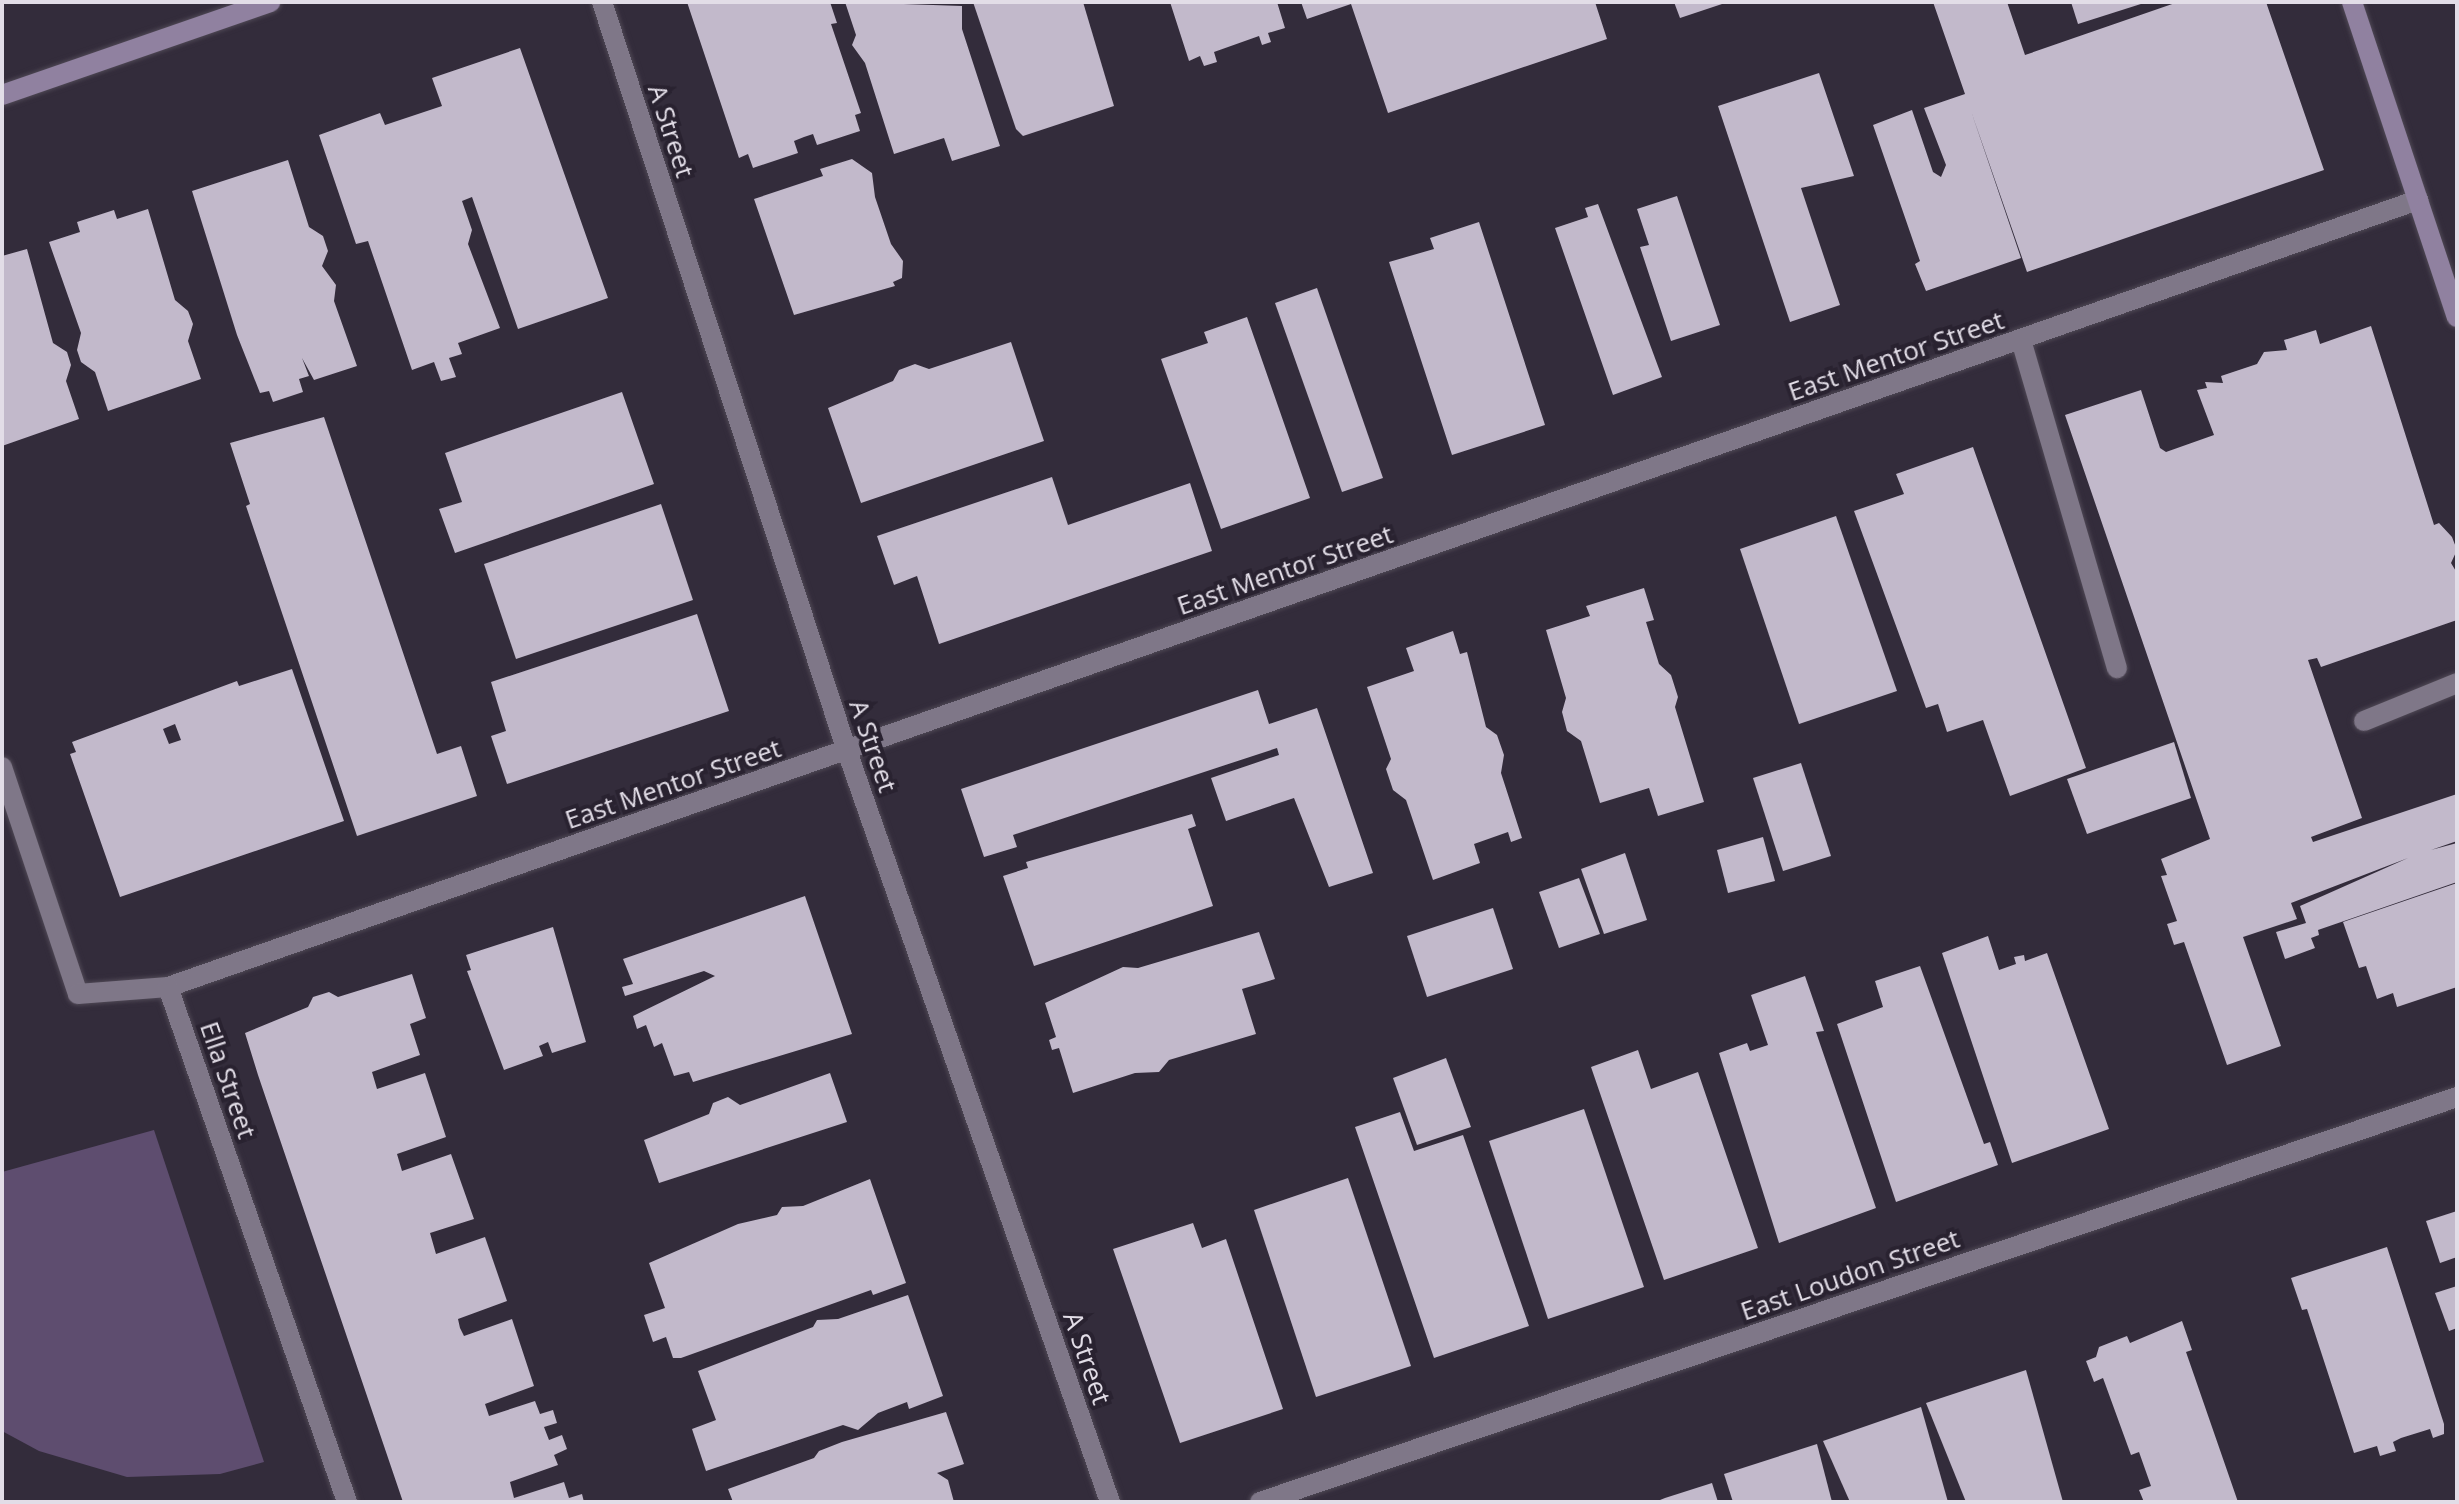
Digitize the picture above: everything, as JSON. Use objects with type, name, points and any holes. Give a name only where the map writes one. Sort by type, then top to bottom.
[{"type":"street","points":[[2,95],[270,2]]},
{"type":"street","name":"A Street","points":[[602,2],[847,751],[1110,1502]]},
{"type":"street","points":[[2352,2],[2457,317]]},
{"type":"street","name":"East Mentor Street","points":[[168,987],[2418,200]]},
{"type":"street","points":[[2021,340],[2117,668]]},
{"type":"street","points":[[2364,721],[2457,683]]},
{"type":"street","points":[[2,767],[78,994],[168,987]]},
{"type":"street","name":"Ella Street","points":[[168,987],[347,1502]]},
{"type":"street","name":"East Loudon Street","points":[[1260,1502],[2457,1097]]},
{"type":"shaded area","points":[[154,1130],[264,1462],[220,1474],[127,1477],[39,1451],[2,1431],[2,1172]]},
{"type":"building","points":[[687,2],[830,2],[837,23],[831,24],[861,113],[855,115],[860,131],[817,145],[813,134],[804,137],[794,141],[798,153],[753,168],[748,154],[739,158]]},
{"type":"building","points":[[845,2],[962,6],[962,29],[1000,146],[952,161],[944,138],[894,154],[865,63],[852,45],[856,35]]},
{"type":"building","points":[[973,2],[1083,2],[1114,106],[1023,136],[1016,129]]},
{"type":"building","points":[[1170,2],[1277,2],[1285,28],[1268,33],[1271,42],[1262,45],[1259,36],[1214,52],[1217,62],[1204,66],[1200,56],[1189,61]]},
{"type":"building","points":[[1301,2],[1595,2],[1607,39],[1388,113],[1351,4],[1307,19]]},
{"type":"building","points":[[1674,2],[1725,2],[1725,3],[1680,18]]},
{"type":"building","points":[[1933,2],[2007,2],[2025,55],[2178,2],[2266,2],[2324,170],[2027,272],[1971,111],[2021,258],[1926,291],[1915,264],[1920,261],[1873,125],[1912,110],[1933,172],[1941,177],[1946,165],[1924,108],[1965,94]]},
{"type":"building","points":[[2071,2],[2144,2],[2144,3],[2078,24]]},
{"type":"building","points":[[520,48],[608,298],[518,329],[472,197],[462,201],[472,230],[468,244],[500,328],[458,343],[462,354],[449,358],[456,377],[441,381],[434,362],[412,370],[368,241],[356,244],[319,135],[380,113],[385,125],[442,106],[432,78]]},
{"type":"building","points":[[1819,73],[1854,176],[1801,188],[1840,305],[1790,322],[1718,106]]},
{"type":"building","points":[[852,159],[872,173],[875,197],[891,244],[903,261],[902,278],[893,282],[895,286],[794,315],[754,199],[823,176],[820,169]]},
{"type":"building","points":[[288,160],[309,227],[323,236],[328,251],[322,266],[336,285],[334,301],[357,366],[314,380],[302,358],[309,376],[299,379],[303,392],[273,402],[269,391],[260,393],[237,335],[192,191]]},
{"type":"building","points":[[1677,196],[1720,325],[1671,341],[1640,247],[1649,245],[1637,209]]},
{"type":"building","points":[[1598,204],[1662,377],[1613,395],[1555,228],[1588,217],[1585,208]]},
{"type":"building","points":[[148,209],[175,300],[188,311],[193,324],[188,341],[201,379],[108,411],[95,372],[81,362],[77,350],[81,333],[49,242],[80,232],[77,222],[114,210],[117,219]]},
{"type":"building","points":[[1479,222],[1545,425],[1452,455],[1389,262],[1434,249],[1430,238]]},
{"type":"building","points":[[27,249],[53,343],[67,352],[71,365],[66,381],[79,419],[2,446],[2,256]]},
{"type":"building","points":[[1317,288],[1383,478],[1342,492],[1275,303]]},
{"type":"building","points":[[1247,317],[1310,498],[1221,529],[1161,359],[1208,343],[1204,332]]},
{"type":"building","points":[[2371,326],[2434,525],[2439,523],[2452,537],[2457,550],[2451,563],[2457,573],[2457,620],[2321,667],[2317,658],[2308,660],[2362,818],[2311,837],[2313,842],[2457,794],[2457,841],[2431,850],[2457,843],[2457,882],[2318,930],[2319,935],[2311,938],[2315,948],[2285,959],[2276,932],[2306,923],[2300,906],[2408,858],[2291,903],[2297,919],[2243,937],[2281,1046],[2227,1065],[2184,942],[2174,945],[2167,924],[2177,921],[2161,876],[2167,875],[2161,859],[2210,839],[2065,415],[2141,390],[2160,448],[2166,452],[2214,435],[2197,390],[2207,388],[2205,382],[2223,383],[2221,376],[2257,364],[2264,352],[2287,350],[2284,340],[2316,330],[2320,344]]},
{"type":"building","points":[[1011,342],[1044,441],[861,503],[828,408],[893,381],[899,370],[915,364],[929,369]]},
{"type":"building","points":[[622,392],[654,484],[455,553],[439,509],[462,502],[445,453]]},
{"type":"building","points":[[324,417],[437,754],[461,746],[477,796],[357,836],[246,506],[250,504],[230,443]]},
{"type":"building","points":[[1973,447],[2086,768],[2010,796],[1983,720],[1947,732],[1938,704],[1926,708],[1854,511],[1904,494],[1896,474]]},
{"type":"building","points":[[1052,477],[1068,525],[1190,483],[1212,551],[939,644],[917,576],[894,585],[877,536]]},
{"type":"building","points":[[661,504],[693,600],[516,659],[484,564]]},
{"type":"building","points":[[1836,516],[1897,691],[1799,724],[1740,549]]},
{"type":"building","points":[[1644,588],[1654,620],[1646,622],[1659,664],[1671,675],[1678,697],[1675,707],[1704,802],[1658,816],[1649,788],[1600,803],[1581,741],[1567,731],[1562,712],[1566,698],[1546,630],[1590,616],[1586,606]]},
{"type":"building","points":[[697,614],[729,711],[507,784],[491,736],[506,731],[491,682]]},
{"type":"building","points":[[1453,631],[1460,654],[1467,652],[1486,727],[1497,735],[1504,755],[1501,773],[1522,838],[1511,842],[1508,832],[1474,844],[1480,863],[1433,880],[1406,800],[1393,790],[1386,769],[1391,759],[1367,687],[1414,671],[1406,648]]},
{"type":"building","points":[[292,669],[344,821],[120,897],[70,754],[76,752],[72,742],[237,681],[239,686]],"holes":[[[175,724],[181,740],[169,744],[163,729]]]},
{"type":"building","points":[[1258,690],[1269,724],[1317,708],[1373,873],[1329,887],[1294,798],[1226,821],[1211,778],[1279,755],[1277,748],[1013,835],[1017,847],[984,857],[961,789]]},
{"type":"building","points":[[2174,742],[2191,798],[2087,834],[2067,779]]},
{"type":"building","points":[[1801,763],[1831,856],[1783,871],[1753,778]]},
{"type":"building","points":[[1192,814],[1196,826],[1188,829],[1213,906],[1034,966],[1003,876],[1028,868],[1026,862]]},
{"type":"building","points":[[1763,837],[1775,881],[1728,893],[1717,850]]},
{"type":"building","points":[[1625,853],[1647,920],[1604,934],[1581,869]]},
{"type":"building","points":[[1579,878],[1600,934],[1559,948],[1539,892]]},
{"type":"building","points":[[2457,883],[2457,987],[2397,1007],[2393,993],[2377,999],[2366,966],[2359,968],[2343,922]]},
{"type":"building","points":[[805,896],[852,1034],[693,1082],[689,1072],[674,1076],[662,1043],[654,1047],[646,1025],[637,1029],[633,1016],[715,976],[704,971],[625,996],[622,987],[633,984],[623,959]]},
{"type":"building","points":[[1493,908],[1513,969],[1427,997],[1407,936]]},
{"type":"building","points":[[553,927],[586,1042],[552,1053],[548,1042],[539,1046],[543,1056],[504,1070],[467,971],[471,970],[466,955]]},
{"type":"building","points":[[1259,932],[1275,979],[1242,989],[1256,1034],[1169,1060],[1159,1072],[1135,1073],[1073,1093],[1059,1048],[1052,1050],[1049,1040],[1056,1037],[1045,1003],[1123,967],[1138,968]]},
{"type":"building","points":[[1988,936],[1999,970],[2016,964],[2014,957],[2024,955],[2025,961],[2047,953],[2109,1129],[2012,1163],[1942,953]]},
{"type":"building","points":[[1920,966],[1984,1144],[1990,1142],[1998,1165],[1896,1202],[1837,1024],[1883,1007],[1875,981]]},
{"type":"building","points":[[412,974],[426,1018],[410,1024],[420,1055],[372,1072],[377,1089],[425,1073],[446,1137],[397,1154],[402,1171],[451,1154],[474,1219],[430,1233],[436,1254],[485,1237],[507,1301],[458,1319],[460,1328],[464,1336],[512,1319],[534,1386],[485,1404],[489,1416],[535,1401],[540,1414],[553,1410],[557,1423],[544,1427],[549,1440],[562,1435],[567,1449],[554,1455],[558,1465],[510,1482],[514,1498],[564,1482],[569,1498],[582,1494],[584,1502],[403,1502],[258,1075],[245,1033],[308,1007],[313,997],[329,992],[338,997]]},
{"type":"building","points":[[1805,976],[1824,1031],[1816,1032],[1876,1208],[1779,1243],[1719,1053],[1747,1043],[1750,1051],[1768,1045],[1751,995]]},
{"type":"building","points":[[1638,1050],[1651,1089],[1698,1072],[1758,1248],[1664,1280],[1591,1067]]},
{"type":"building","points":[[1446,1058],[1471,1127],[1417,1145],[1393,1078]]},
{"type":"building","points":[[830,1073],[847,1122],[659,1183],[644,1140],[709,1114],[713,1103],[728,1097],[740,1105]]},
{"type":"building","points":[[1584,1109],[1644,1287],[1548,1319],[1489,1141]]},
{"type":"building","points":[[1400,1112],[1414,1151],[1463,1135],[1529,1326],[1434,1358],[1355,1127]]},
{"type":"building","points":[[1348,1178],[1411,1366],[1316,1397],[1254,1210]]},
{"type":"building","points":[[870,1179],[906,1283],[873,1295],[871,1290],[681,1358],[673,1358],[666,1337],[653,1342],[644,1315],[665,1308],[649,1263],[738,1224],[777,1215],[782,1207],[803,1206]]},
{"type":"building","points":[[2457,1211],[2457,1257],[2440,1263],[2426,1221]]},
{"type":"building","points":[[1193,1223],[1202,1248],[1226,1239],[1283,1409],[1180,1443],[1113,1249]]},
{"type":"building","points":[[2387,1247],[2444,1424],[2444,1434],[2433,1438],[2430,1429],[2401,1438],[2393,1442],[2396,1451],[2380,1456],[2377,1446],[2354,1453],[2307,1309],[2302,1310],[2291,1278]]},
{"type":"building","points":[[2457,1286],[2457,1328],[2449,1331],[2435,1293]]},
{"type":"building","points":[[908,1295],[943,1396],[909,1409],[907,1402],[878,1413],[858,1430],[843,1425],[706,1471],[692,1429],[716,1420],[698,1371],[813,1327],[817,1320],[838,1319]]},
{"type":"building","points":[[2182,1321],[2192,1350],[2186,1352],[2238,1502],[2144,1502],[2139,1490],[2151,1486],[2139,1452],[2131,1455],[2103,1378],[2094,1382],[2086,1361],[2096,1357],[2099,1347],[2127,1336],[2130,1343]]},
{"type":"building","points":[[2026,1370],[2063,1502],[1966,1502],[1926,1403]]},
{"type":"building","points":[[1921,1407],[1948,1502],[1850,1502],[1823,1441]]},
{"type":"building","points":[[946,1412],[964,1464],[937,1473],[948,1480],[954,1502],[733,1502],[728,1489],[814,1458],[819,1451],[842,1442]]},
{"type":"building","points":[[1817,1444],[1832,1502],[1733,1502],[1724,1474]]},
{"type":"building","points":[[1712,1483],[1718,1502],[1655,1502],[1665,1498]]}]
